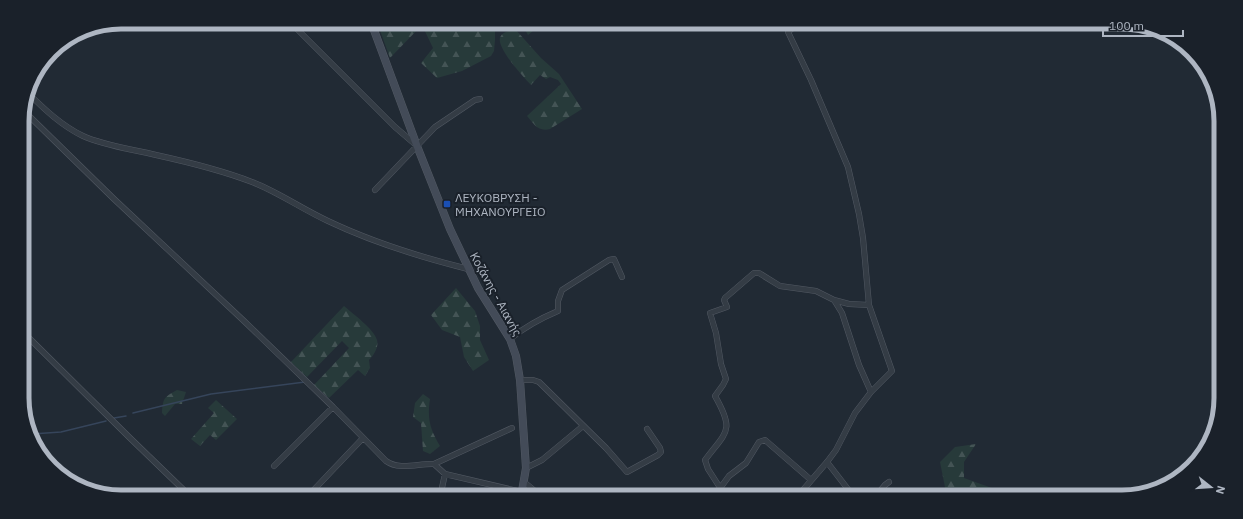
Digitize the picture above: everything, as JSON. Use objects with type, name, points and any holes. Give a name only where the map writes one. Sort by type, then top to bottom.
[{"type":"main road","name":"Κοζάνης - Αιανής","points":[[374,29],[417,146],[450,229],[478,288],[510,339],[516,356],[520,380],[526,468],[522,490]]},
{"type":"street","points":[[297,29],[395,127],[417,146]]},
{"type":"street","points":[[792,29],[788,32],[811,80],[848,167],[863,238],[869,305],[892,371],[871,392],[856,413],[836,450],[803,490]]},
{"type":"street","points":[[32,97],[61,122],[72,130],[89,138],[132,150],[182,161],[243,179],[262,186],[301,208],[341,227],[386,244],[468,269]]},
{"type":"street","points":[[375,190],[435,127],[474,100],[480,99]]},
{"type":"street","points":[[29,116],[91,177],[244,321],[391,465],[434,464],[512,428]]},
{"type":"street","points":[[510,339],[524,327],[558,312],[558,301],[562,290],[609,260],[614,259],[622,277]]},
{"type":"street","points":[[722,490],[708,469],[705,460],[727,431],[727,420],[715,396],[723,386],[726,379],[721,364],[716,333],[710,313],[727,307],[724,300],[756,272],[780,286],[816,291],[834,300],[850,304],[869,305]]},
{"type":"street","points":[[834,300],[842,314],[859,365],[871,392]]},
{"type":"street","points":[[29,338],[184,490]]},
{"type":"street","points":[[520,380],[533,380],[539,382],[606,448],[627,472],[661,452],[660,448],[647,429]]},
{"type":"street","points":[[274,466],[333,408]]},
{"type":"street","points":[[526,468],[542,460],[583,426]]},
{"type":"street","points":[[314,490],[363,438]]},
{"type":"street","points":[[720,487],[729,476],[746,463],[759,442],[765,440],[811,480]]},
{"type":"street","points":[[827,462],[849,490]]},
{"type":"street","points":[[434,464],[445,474],[506,490]]},
{"type":"street","points":[[442,490],[445,474]]},
{"type":"street","points":[[524,482],[534,490]]},
{"type":"street","points":[[881,490],[890,482]]},
{"type":"green space","points":[[380,29],[418,29],[390,58]]},
{"type":"green space","points":[[424,29],[494,29],[495,31],[494,51],[491,56],[462,71],[437,78],[421,63],[433,48]]},
{"type":"green space","points":[[525,29],[535,29],[528,35]]},
{"type":"green space","points":[[516,30],[541,58],[559,74],[582,109],[550,129],[546,130],[539,128],[527,116],[561,84],[558,80],[550,77],[546,79],[540,75],[531,85],[517,69],[506,55],[500,43],[500,38],[504,33]]},
{"type":"green space","points":[[456,288],[475,311],[480,326],[480,340],[489,360],[473,371],[464,357],[460,337],[442,330],[431,315]]},
{"type":"green space","points":[[344,306],[372,331],[377,340],[377,348],[369,360],[370,368],[365,376],[358,370],[329,398],[314,385],[349,348],[342,341],[307,377],[291,362]]},
{"type":"green space","points":[[177,390],[186,392],[182,404],[175,404],[165,416],[162,413],[165,398]]},
{"type":"green space","points":[[423,394],[430,399],[430,424],[440,446],[430,454],[423,451],[421,423],[413,417],[415,403]]},
{"type":"green space","points":[[216,400],[237,419],[216,440],[210,435],[200,446],[191,439],[214,413],[208,408]]},
{"type":"green space","points":[[976,444],[964,462],[964,478],[997,490],[946,490],[940,462],[955,447]]},
{"type":"waterway","points":[[133,413],[211,394],[305,382]]},
{"type":"waterway","points":[[114,418],[126,416]]},
{"type":"waterway","points":[[37,434],[61,432],[106,421]]},
{"type":"place","name":"ΛΕΥΚΟΒΡΥΣΗ - ΜΗΧΑΝΟΥΡΓΕΙΟ","points":[[447,204]]}]
